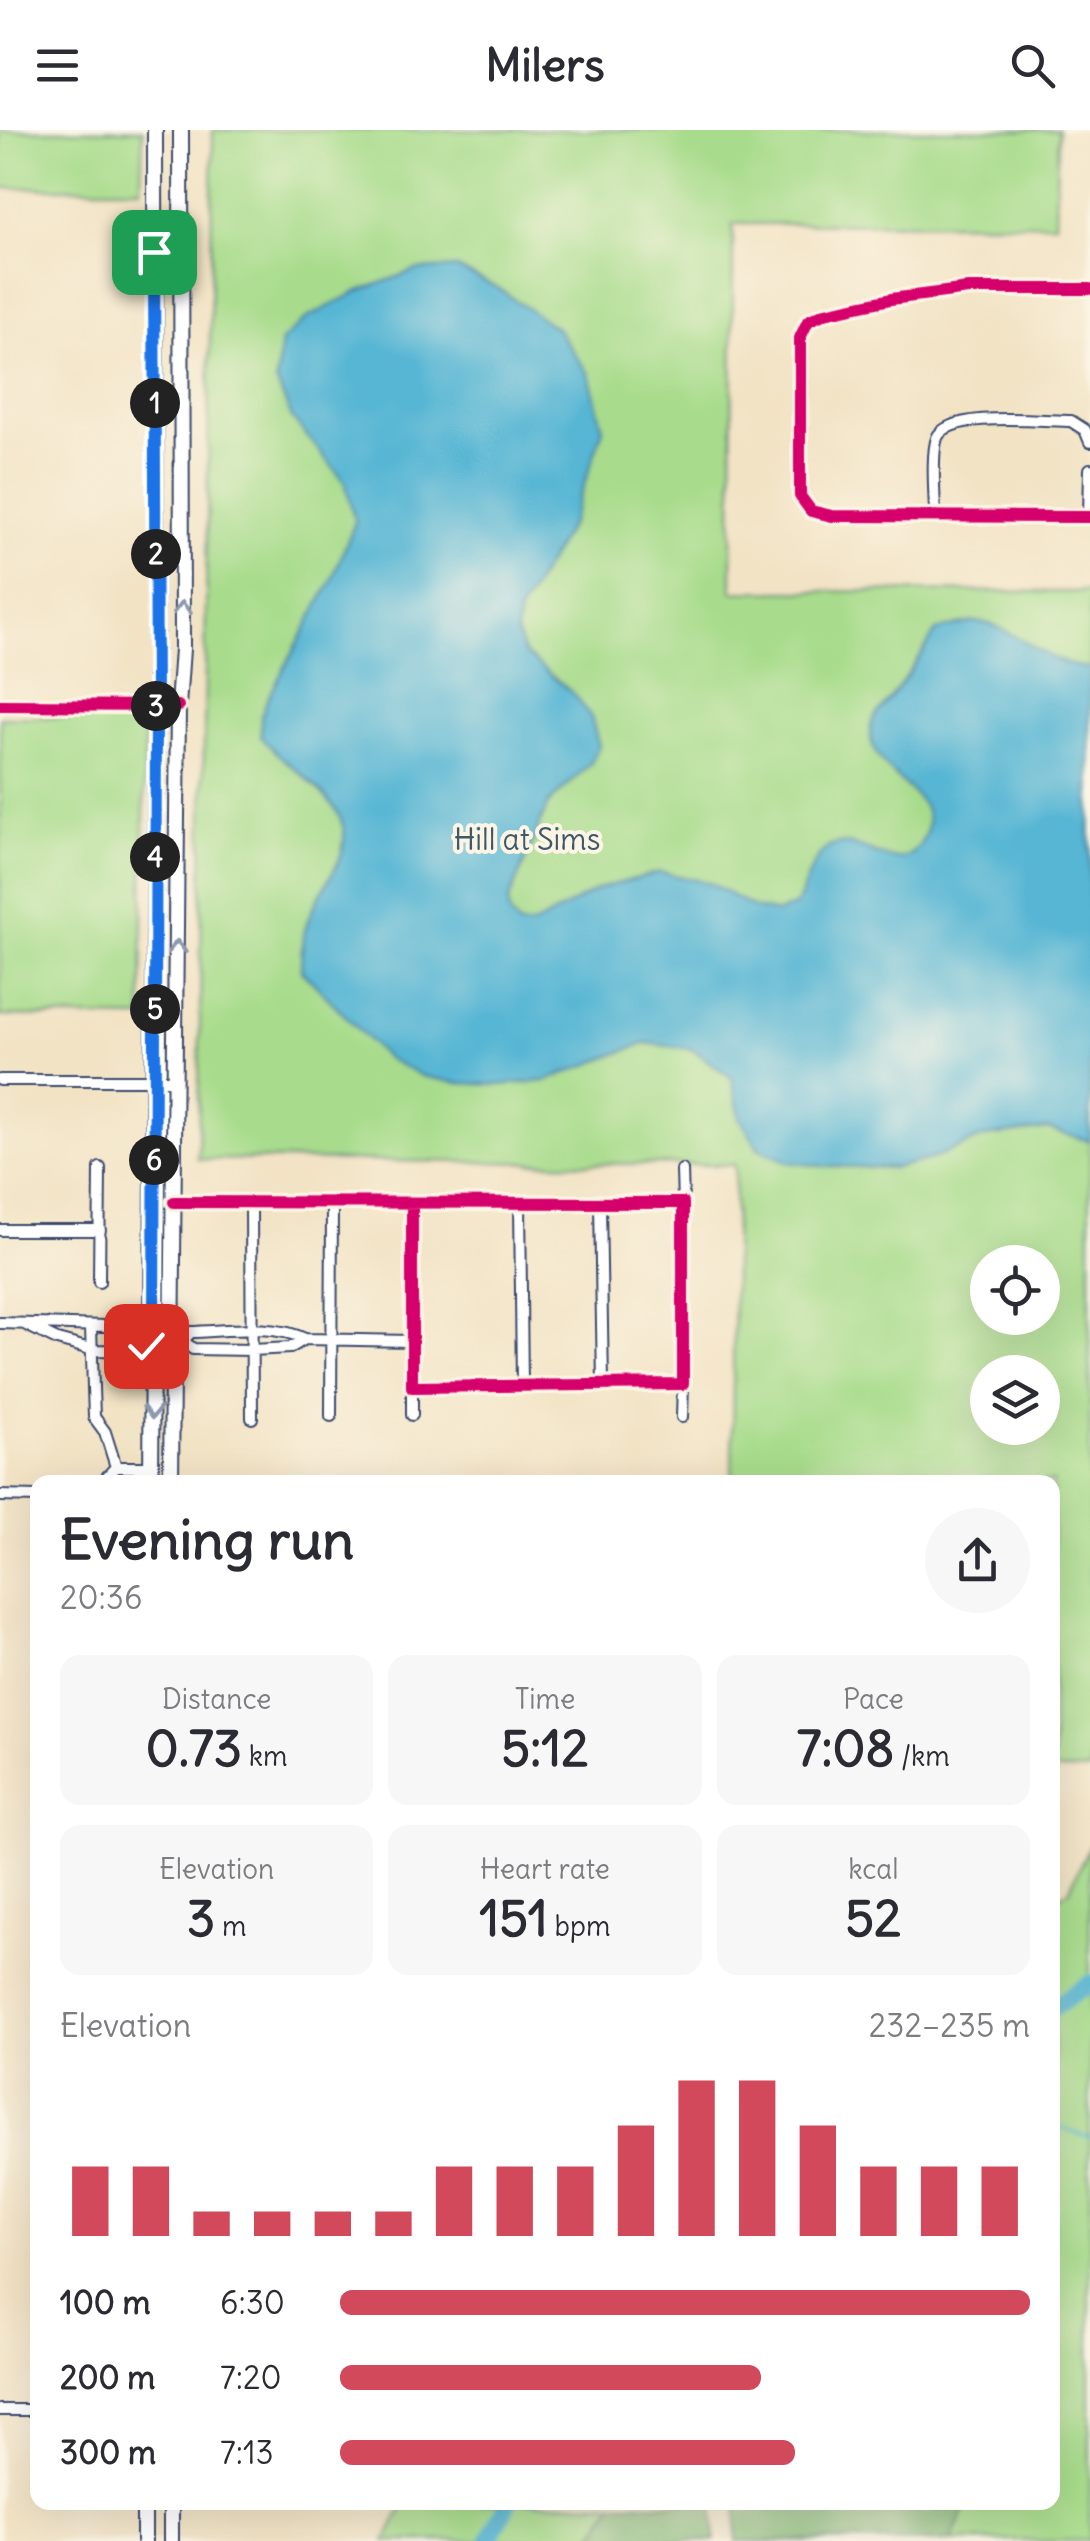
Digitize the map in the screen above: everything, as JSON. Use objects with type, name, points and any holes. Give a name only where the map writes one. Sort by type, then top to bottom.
[{"type":"main road","points":[[151,1475],[156,706],[154,130]]},
{"type":"main road","points":[[171,1475],[177,1341],[174,1202],[178,706],[182,649],[181,130]]},
{"type":"main road","points":[[154,232],[180,232]]},
{"type":"main road","points":[[155,894],[177,894]]},
{"type":"main road","points":[[144,2510],[144,2541]]},
{"type":"main road","points":[[171,2510],[171,2541]]},
{"type":"street","points":[[1090,289],[968,289],[892,299],[826,313],[808,321],[800,338],[800,496],[811,510],[832,516],[1090,516],[1090,470]]},
{"type":"street","points":[[935,516],[936,440],[945,427],[963,420],[1071,421],[1085,430],[1090,442]]},
{"type":"street","points":[[0,705],[178,706]]},
{"type":"street","points":[[0,1080],[176,1080]]},
{"type":"street","points":[[100,1168],[100,1282]]},
{"type":"street","points":[[682,1170],[682,1417]]},
{"type":"street","points":[[174,1202],[682,1203]]},
{"type":"street","points":[[251,1203],[252,1418]]},
{"type":"street","points":[[520,1203],[522,1385]]},
{"type":"street","points":[[330,1416],[332,1204]]},
{"type":"street","points":[[412,1204],[412,1415]]},
{"type":"street","points":[[600,1204],[602,1384]]},
{"type":"street","points":[[0,1230],[100,1230]]},
{"type":"street","points":[[0,1323],[141,1328],[154,1341]]},
{"type":"street","points":[[24,1324],[57,1340],[94,1350],[140,1350],[154,1341],[177,1341],[193,1349],[252,1350],[290,1348],[305,1339]]},
{"type":"street","points":[[91,1327],[94,1417],[105,1432],[116,1467]]},
{"type":"street","points":[[177,1341],[192,1332],[222,1331],[290,1332],[305,1339],[411,1341]]},
{"type":"street","points":[[222,1331],[223,1350]]},
{"type":"street","points":[[412,1386],[682,1384]]},
{"type":"street","points":[[116,1467],[151,1475]]},
{"type":"street","points":[[109,1475],[116,1467]]},
{"type":"street","points":[[0,1496],[30,1497]]},
{"type":"street","points":[[0,2410],[30,2410]]},
{"type":"green space","points":[[0,130],[143,130],[141,188],[0,188]]},
{"type":"green space","name":"Hill at Sims","points":[[213,130],[1058,130],[1055,223],[733,224],[732,591],[1090,592],[1090,1771],[1060,1770],[1060,1475],[732,1475],[735,1165],[198,1159]]},
{"type":"green space","points":[[0,717],[145,718],[142,1018],[0,1016]]},
{"type":"green space","points":[[1090,1844],[1090,2541],[737,2541],[737,2510],[1060,2510],[1060,1894],[1069,1891]]},
{"type":"green space","points":[[401,2510],[610,2510],[590,2541],[386,2541]]},
{"type":"green space","points":[[610,2510],[714,2510],[715,2541],[590,2541]]},
{"type":"green space","points":[[737,2510],[963,2510],[951,2541],[737,2541]]},
{"type":"water","points":[[456,268],[498,288],[556,328],[589,374],[603,429],[571,523],[519,612],[516,632],[524,653],[576,696],[591,717],[599,746],[591,763],[548,804],[508,902],[510,914],[519,926],[532,926],[598,889],[660,872],[710,883],[754,908],[778,913],[796,905],[814,864],[831,846],[843,843],[893,858],[905,857],[916,850],[928,820],[924,806],[879,758],[872,743],[873,720],[936,631],[975,622],[1002,629],[1060,661],[1090,667],[1090,1141],[1048,1129],[984,1137],[934,1158],[894,1168],[788,1162],[758,1148],[740,1118],[732,1078],[692,1049],[645,1043],[546,1081],[498,1085],[422,1076],[386,1058],[301,970],[306,925],[339,859],[344,833],[341,820],[325,796],[261,737],[261,717],[331,582],[355,522],[345,482],[292,418],[276,381],[281,341],[307,318],[357,292],[416,270]]},
{"type":"waterway","points":[[1060,2003],[1090,1983]]},
{"type":"waterway","points":[[1060,2128],[1090,2138]]},
{"type":"waterway","points":[[489,2541],[504,2510]]},
{"type":"cycle path","points":[[1090,289],[968,289],[891,299],[825,313],[808,321],[800,338],[800,496],[811,511],[832,516],[1090,517]]},
{"type":"cycle path","points":[[0,705],[178,706]]},
{"type":"cycle path","points":[[174,1202],[683,1203],[683,1384],[412,1387],[412,1203]]},
{"type":"route","points":[[146,1346],[154,1341],[154,252]]}]
